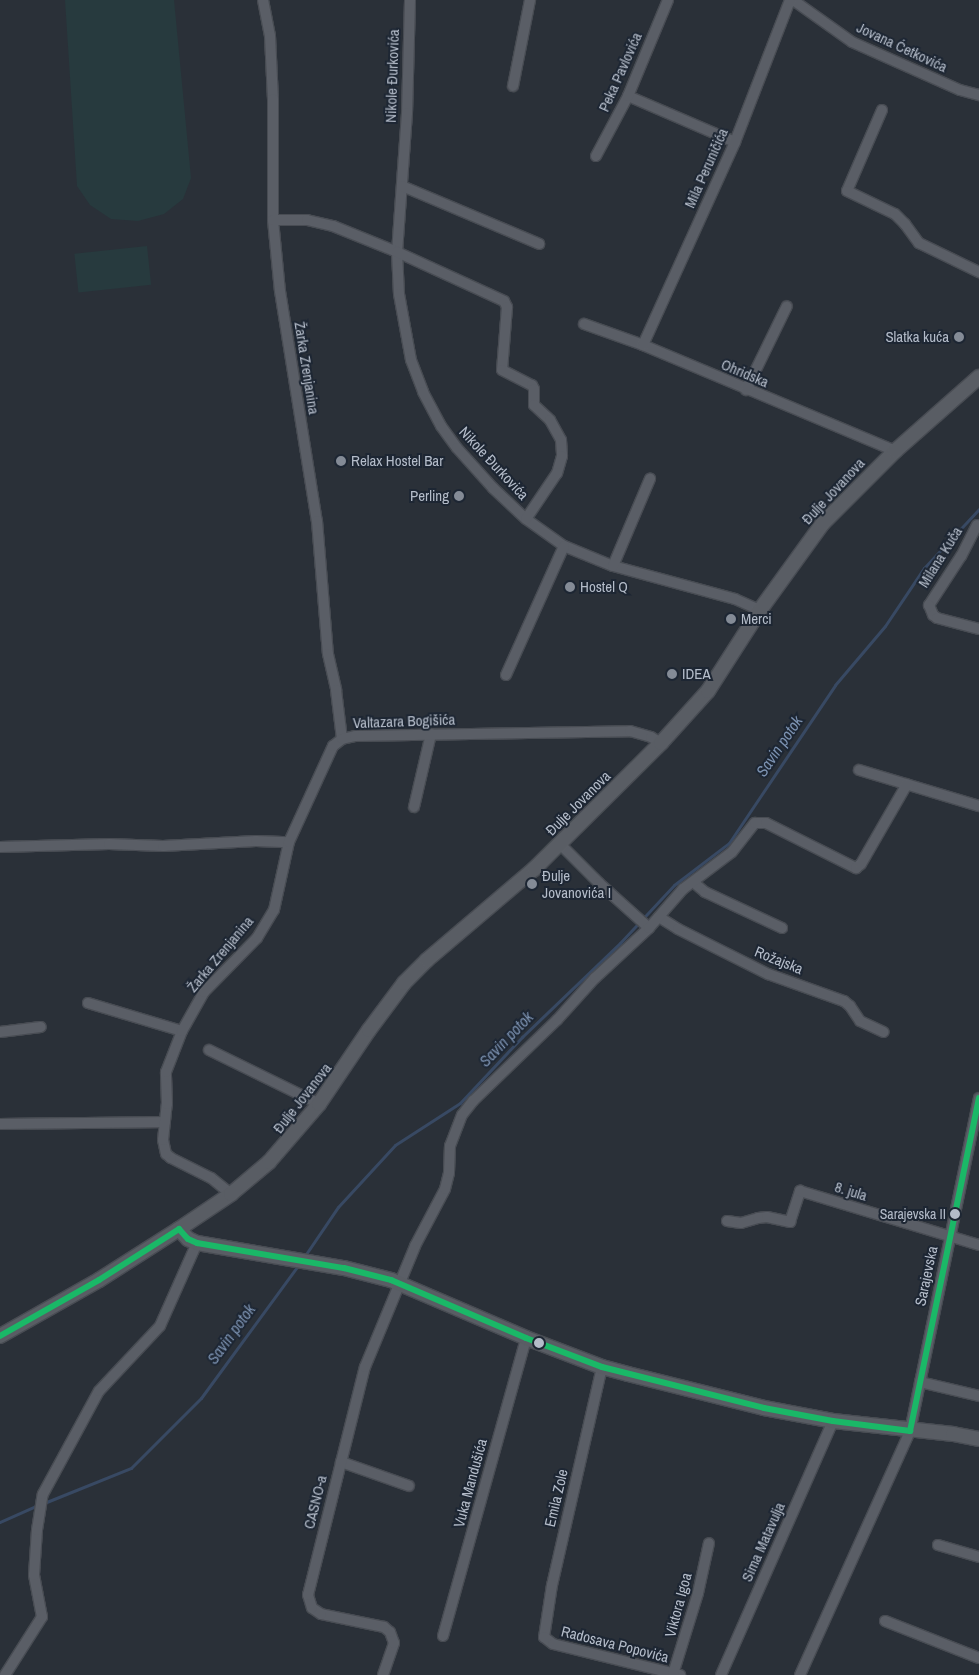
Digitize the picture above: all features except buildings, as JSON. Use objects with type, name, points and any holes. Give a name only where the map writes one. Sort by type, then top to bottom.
[{"type":"street","name":"Žarka Zrenjanina","points":[[264,0],[270,36],[273,99],[273,220],[280,291],[317,521],[328,654],[336,690],[342,738]]},
{"type":"street","name":"Nikole Đurkovića","points":[[410,0],[407,113],[397,252],[399,294],[407,344],[428,401],[441,426],[457,448],[493,488],[526,519],[564,546],[613,566],[735,599],[760,610]]},
{"type":"street","points":[[513,86],[530,0]]},
{"type":"street","name":"Peka Pavlovića","points":[[596,156],[628,96],[668,0]]},
{"type":"street","name":"Jovana Ćetkovića","points":[[792,0],[852,42],[960,90],[979,95]]},
{"type":"street","name":"Mila Peruničića","points":[[643,345],[735,142],[792,0]]},
{"type":"street","points":[[628,96],[735,142]]},
{"type":"street","points":[[882,110],[847,191],[894,214],[906,224],[919,244],[979,272]]},
{"type":"street","points":[[402,186],[539,244]]},
{"type":"street","points":[[273,220],[297,219],[322,223],[397,252],[504,301],[507,307],[502,370],[532,385],[534,405],[550,420],[561,440],[562,456],[557,473],[526,519]]},
{"type":"street","points":[[746,390],[787,306]]},
{"type":"street","name":"Ohridska","points":[[584,324],[643,345],[746,390],[895,451]]},
{"type":"street","name":"Đulje Jovanova","points":[[0,1336],[99,1280],[179,1229],[231,1194],[285,1145],[319,1104],[369,1030],[404,983],[427,960],[534,869],[660,743],[708,691],[760,610],[823,523],[895,451],[979,377]]},
{"type":"street","points":[[613,566],[650,479]]},
{"type":"street","name":"Milana Kuča","points":[[977,525],[957,564],[930,605],[932,615],[936,618],[979,629]]},
{"type":"street","points":[[506,675],[564,546]]},
{"type":"street","name":"Valtazara Bogišića","points":[[289,842],[329,752],[342,738],[432,734],[630,731],[651,736],[660,743]]},
{"type":"street","points":[[414,807],[432,734]]},
{"type":"street","points":[[859,770],[979,806]]},
{"type":"street","name":"CASNO-a","points":[[383,1675],[394,1643],[393,1637],[388,1630],[321,1614],[312,1608],[308,1601],[309,1588],[366,1367],[399,1282],[445,1189],[449,1173],[450,1146],[462,1115],[502,1071],[557,1020],[643,922],[659,916],[683,889],[732,852],[752,826],[762,822],[852,868],[859,866],[907,784]]},
{"type":"street","points":[[0,847],[109,844],[162,846],[256,841],[289,842]]},
{"type":"street","name":"Žarka Zrenjanina","points":[[231,1194],[211,1178],[166,1154],[163,1140],[166,1072],[182,1031],[204,992],[257,938],[274,910],[289,842]]},
{"type":"street","points":[[560,844],[599,883],[643,922]]},
{"type":"street","points":[[693,882],[705,892],[782,928]]},
{"type":"street","name":"Rožajska","points":[[659,916],[668,923],[768,974],[844,1001],[860,1021],[884,1032]]},
{"type":"street","points":[[88,1003],[182,1031]]},
{"type":"street","points":[[0,1032],[41,1027]]},
{"type":"street","points":[[209,1050],[319,1104]]},
{"type":"street","name":"Sarajevska","points":[[910,1431],[979,1098]]},
{"type":"street","points":[[0,1124],[165,1122]]},
{"type":"street","name":"8. jula","points":[[727,1222],[741,1223],[758,1218],[790,1222],[800,1191],[979,1245]]},
{"type":"street","points":[[179,1229],[188,1239],[197,1243],[363,1272],[399,1282],[526,1338],[602,1367],[764,1408],[833,1421],[910,1431],[953,1434],[979,1439]]},
{"type":"street","points":[[5,1675],[42,1617],[34,1575],[40,1507],[43,1494],[99,1392],[160,1326],[197,1243]]},
{"type":"street","name":"Vuka Mandušića","points":[[443,1636],[526,1338]]},
{"type":"street","name":"Emila Zole","points":[[544,1637],[543,1632],[552,1585],[602,1367]]},
{"type":"street","points":[[920,1382],[979,1396]]},
{"type":"street","name":"Sima Matavulja","points":[[721,1675],[833,1421]]},
{"type":"street","points":[[800,1675],[910,1431]]},
{"type":"street","points":[[341,1462],[409,1486]]},
{"type":"street","name":"Viktora Igoa","points":[[676,1674],[709,1543]]},
{"type":"street","points":[[938,1545],[979,1557]]},
{"type":"street","points":[[885,1621],[979,1658]]},
{"type":"street","name":"Radosava Popovića","points":[[544,1637],[553,1644],[676,1674]]},
{"type":"green space","points":[[65,0],[174,0],[191,178],[183,199],[164,214],[138,221],[111,219],[90,205],[77,186]]},
{"type":"green space","points":[[147,246],[151,285],[78,292],[74,254]]},
{"type":"waterway","name":"Savin potok","points":[[304,1257],[338,1207],[395,1145],[460,1103],[522,1037],[620,943],[674,885],[729,843],[835,685],[885,626],[924,568],[979,509]]},
{"type":"waterway","name":"Savin potok","points":[[44,1503],[131,1468],[201,1398],[299,1264]]},
{"type":"waterway","name":"Savin potok","points":[[0,1522],[38,1505]]},
{"type":"transit line","points":[[0,1336],[99,1280],[179,1229],[188,1239],[197,1243],[344,1268],[391,1280],[526,1338],[602,1367],[764,1408],[833,1421],[910,1431],[979,1098]]},
{"type":"place","name":"Slatka kuća","points":[[959,337]]},
{"type":"place","name":"Relax Hostel Bar","points":[[341,461]]},
{"type":"place","name":"Perling","points":[[459,496]]},
{"type":"place","name":"Hostel Q","points":[[570,587]]},
{"type":"place","name":"Merci","points":[[731,619]]},
{"type":"place","name":"IDEA","points":[[672,674]]},
{"type":"place","name":"Đulje Jovanovića I","points":[[532,884]]},
{"type":"place","name":"Sarajevska II","points":[[955,1214]]}]
